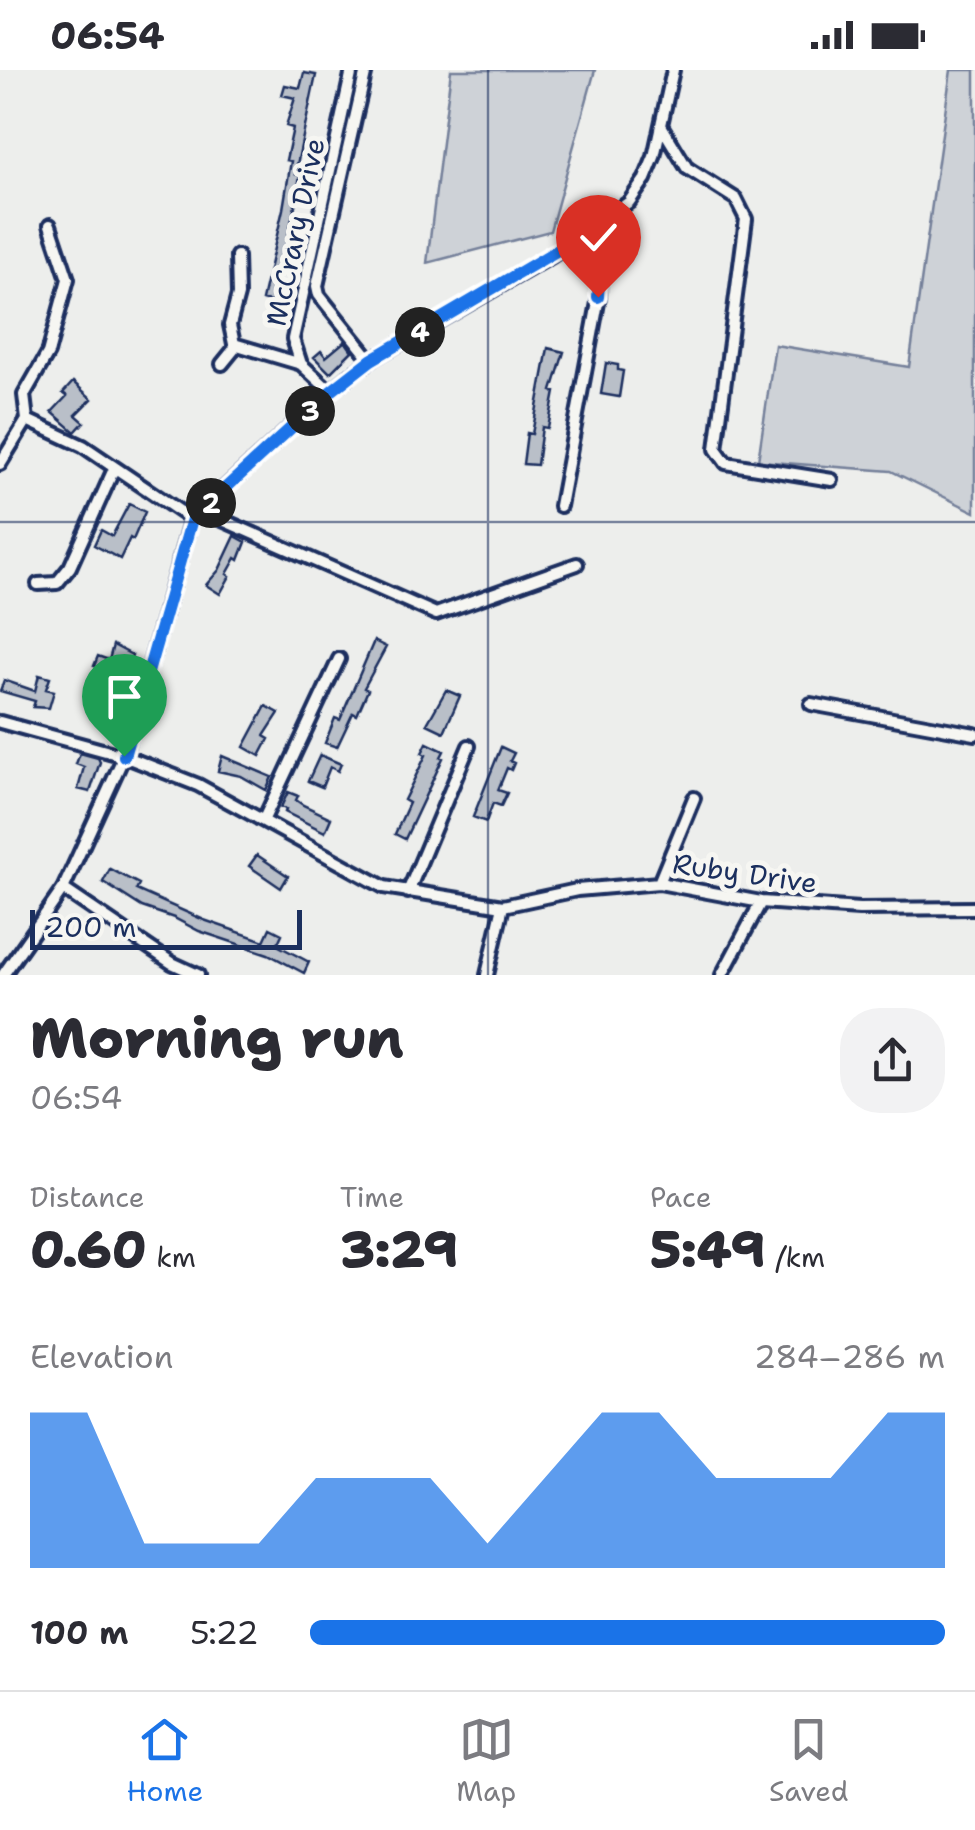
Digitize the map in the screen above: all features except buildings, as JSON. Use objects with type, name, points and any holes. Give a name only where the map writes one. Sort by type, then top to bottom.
[{"type":"street","name":"McCrary Drive","points":[[330,392],[301,364],[293,339],[352,70]]},
{"type":"street","points":[[366,70],[317,286],[319,295],[371,360]]},
{"type":"street","points":[[1,975],[63,889],[124,756],[192,519],[330,392],[371,360],[592,230],[629,202],[645,180],[662,126],[672,70]]},
{"type":"street","points":[[662,126],[687,168],[736,199],[746,220],[716,449],[726,462],[832,480]]},
{"type":"street","points":[[0,464],[27,420],[24,395],[48,353],[68,279],[50,225]]},
{"type":"street","points":[[560,506],[598,297],[600,269],[592,230]]},
{"type":"street","points":[[222,364],[236,348],[230,325],[238,295],[237,256]]},
{"type":"street","points":[[234,344],[301,364]]},
{"type":"street","points":[[27,420],[83,446],[192,519]]},
{"type":"street","points":[[38,584],[57,583],[70,567],[114,468]]},
{"type":"street","points":[[202,512],[436,614],[577,564]]},
{"type":"street","points":[[264,818],[339,659]]},
{"type":"street","points":[[811,704],[975,734]]},
{"type":"street","name":"Ruby Drive","points":[[0,722],[124,756],[198,785],[264,818],[384,888],[503,906],[578,890],[659,883],[761,902],[859,909],[975,908]]},
{"type":"street","points":[[408,892],[470,746]]},
{"type":"street","points":[[659,883],[694,798]]},
{"type":"street","points":[[63,889],[170,969],[198,975]]},
{"type":"street","points":[[722,975],[761,902]]},
{"type":"street","points":[[487,975],[503,906]]},
{"type":"shaded area","points":[[451,70],[595,70],[550,231],[427,263]]},
{"type":"shaded area","points":[[951,70],[975,70],[975,512],[891,471],[758,461],[775,345],[909,367]]},
{"type":"route","points":[[124,756],[192,519],[330,392],[371,360],[592,230],[600,269],[598,297]]}]
